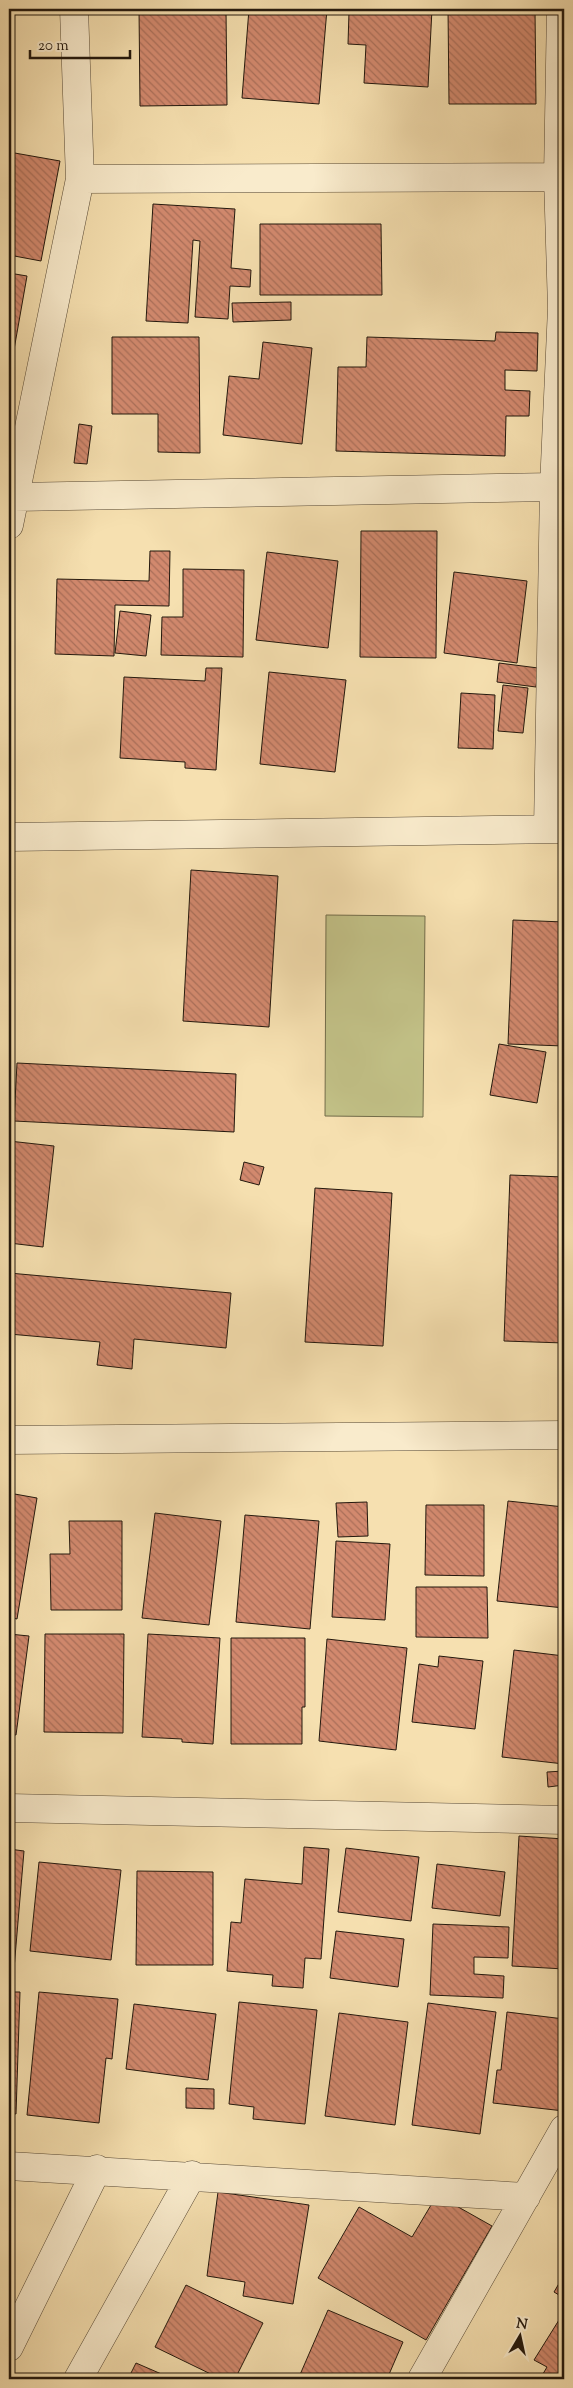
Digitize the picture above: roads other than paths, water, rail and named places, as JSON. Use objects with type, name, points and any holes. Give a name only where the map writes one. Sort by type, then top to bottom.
[{"type":"street","points":[[9,525],[80,179],[74,9]]},
{"type":"street","points":[[9,836],[556,829],[554,487],[563,308],[558,177],[561,9]]},
{"type":"street","points":[[80,179],[558,177]]},
{"type":"street","points":[[15,497],[554,487]]},
{"type":"street","points":[[9,1440],[564,1435]]},
{"type":"street","points":[[9,1808],[564,1820]]},
{"type":"street","points":[[422,2379],[564,2129]]},
{"type":"street","points":[[9,2166],[97,2169],[526,2197]]},
{"type":"street","points":[[9,2347],[97,2169]]},
{"type":"street","points":[[78,2379],[192,2175]]}]
